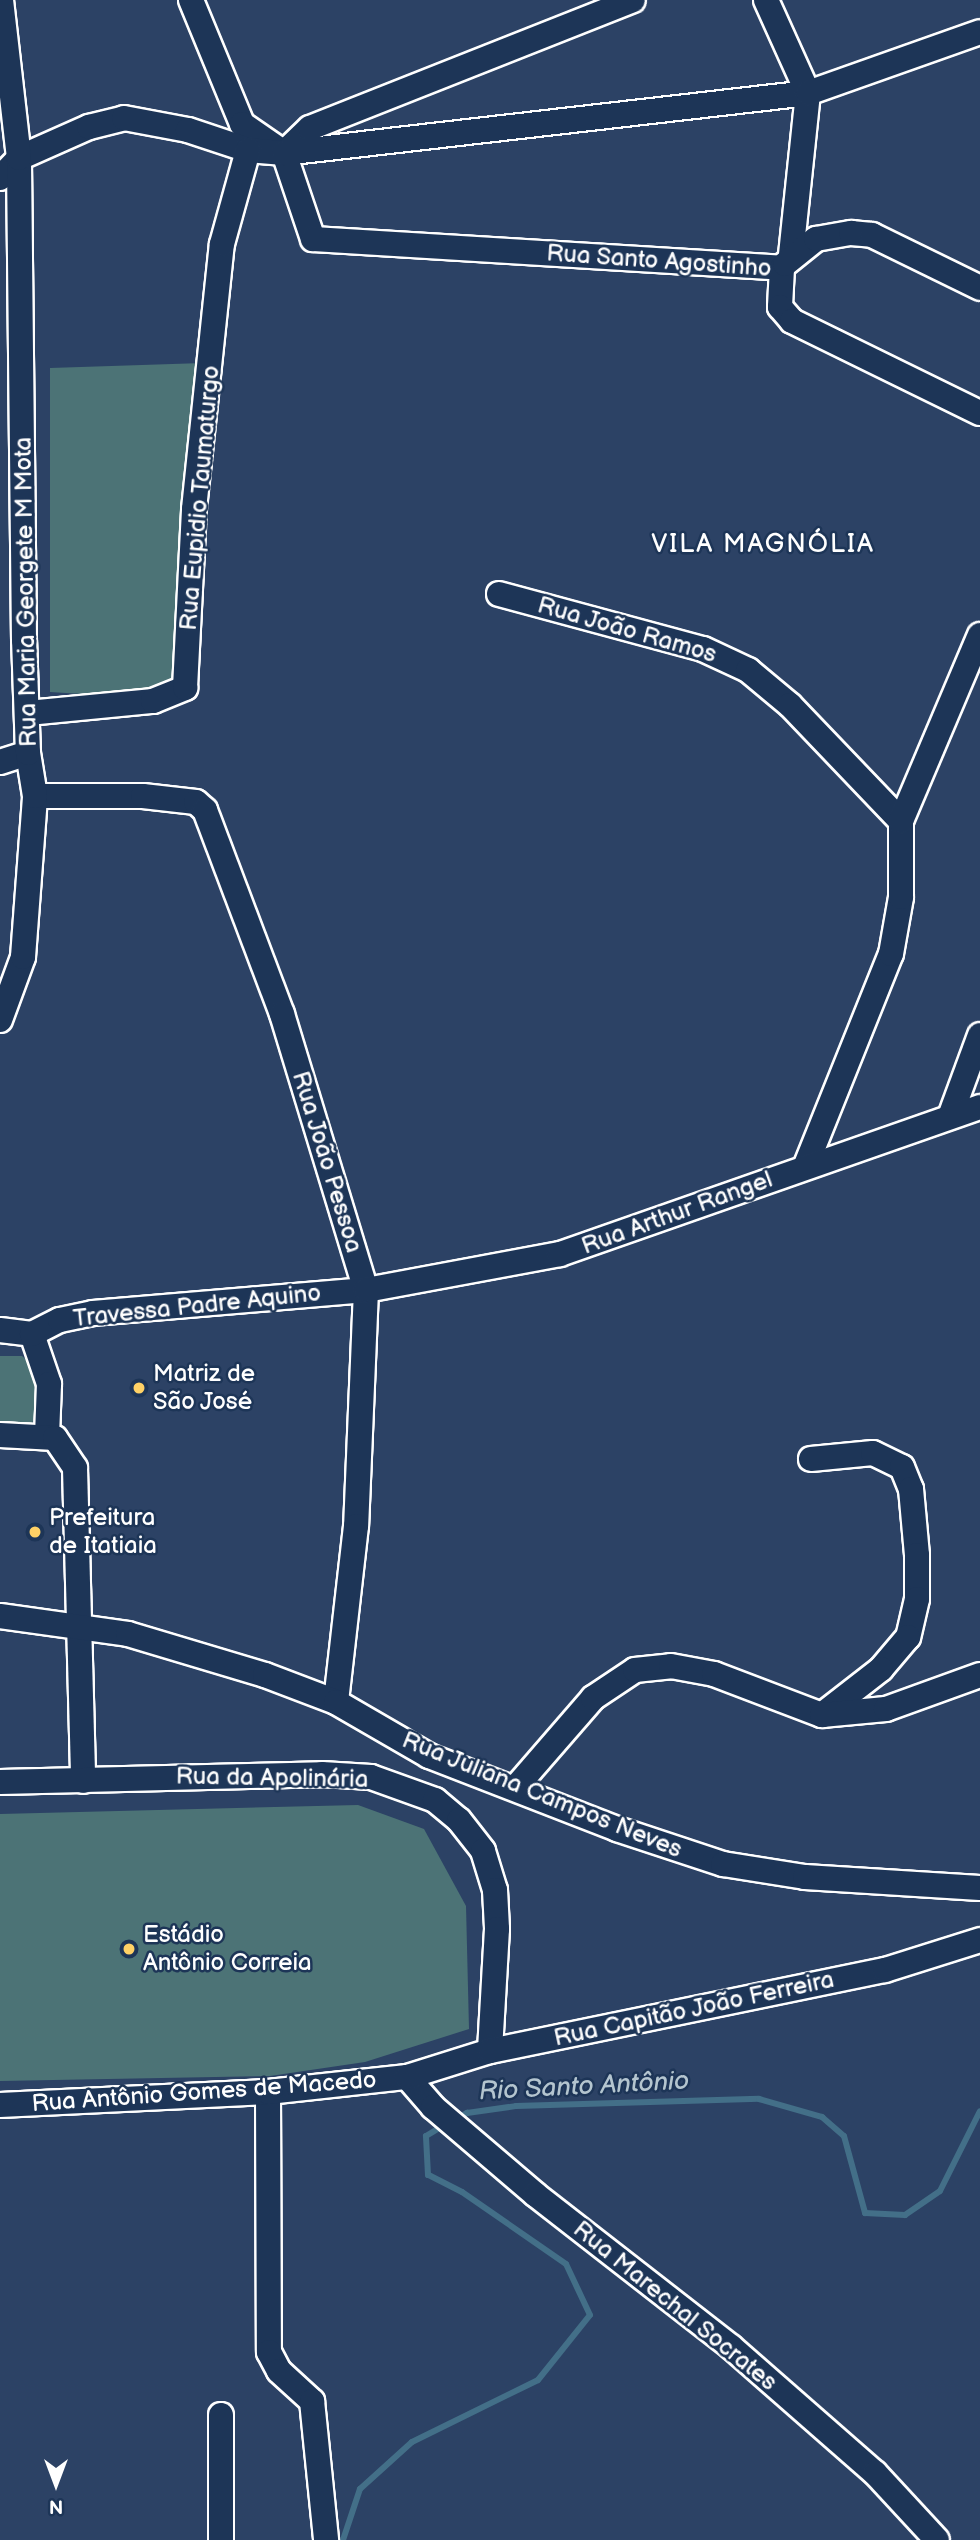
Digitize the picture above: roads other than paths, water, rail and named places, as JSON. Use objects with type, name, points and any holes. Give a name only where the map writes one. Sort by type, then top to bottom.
[{"type":"street","name":"Rua Maria Georgete M Mota","points":[[0,1020],[23,957],[35,796],[27,713],[19,158],[1,0]]},
{"type":"street","points":[[191,0],[242,124],[284,153]]},
{"type":"street","points":[[284,153],[310,128],[633,0]]},
{"type":"street","points":[[766,0],[807,93],[787,262]]},
{"type":"street","points":[[0,178],[19,158],[89,127],[124,118],[188,130],[248,150],[284,153],[807,93],[980,32]]},
{"type":"street","name":"Rua Eupidio Taumaturgo","points":[[27,713],[153,701],[185,688],[194,509],[222,244],[248,150]]},
{"type":"street","name":"Rua Santo Agostinho","points":[[284,153],[313,239],[787,262],[780,307],[792,321],[980,414]]},
{"type":"street","points":[[787,262],[816,239],[835,234],[872,235],[980,288]]},
{"type":"street","name":"Rua João Ramos","points":[[499,594],[703,649],[748,670],[790,705],[901,821]]},
{"type":"street","points":[[806,1165],[891,954],[901,897],[901,821],[980,635]]},
{"type":"street","points":[[0,762],[29,753]]},
{"type":"street","name":"Rua João Pessoa","points":[[35,796],[143,796],[196,802],[205,810],[282,1014],[366,1290],[356,1526],[336,1702]]},
{"type":"street","points":[[951,1114],[980,1035]]},
{"type":"street","name":"Rua Arthur Rangel","points":[[366,1290],[560,1254],[694,1210],[806,1165],[951,1114],[980,1107]]},
{"type":"street","name":"Travessa Padre Aquino","points":[[32,1334],[60,1320],[93,1313],[366,1290]]},
{"type":"street","points":[[0,1330],[32,1334],[49,1384],[47,1437]]},
{"type":"street","points":[[0,1435],[47,1437],[60,1442],[78,1482],[83,1781]]},
{"type":"street","points":[[811,1459],[873,1453],[902,1467],[911,1489],[917,1555],[917,1599],[908,1637],[890,1661],[822,1715]]},
{"type":"street","name":"Rua Juliana Campos Neves","points":[[0,1616],[80,1626],[177,1647],[336,1702],[429,1755],[617,1829],[735,1866],[847,1881],[980,1888]]},
{"type":"street","points":[[516,1787],[593,1698],[635,1670],[671,1666],[714,1674],[822,1715],[886,1709],[980,1675]]},
{"type":"street","name":"Rua da Apolinária","points":[[0,1782],[322,1774],[371,1777],[435,1800],[459,1821],[483,1851],[495,1890],[497,1929],[491,2051]]},
{"type":"street","name":"Rua Capitão João Ferreira","points":[[407,2077],[491,2051],[885,1970],[980,1940]]},
{"type":"street","name":"Rua Antônio Gomes de Macedo","points":[[0,2105],[268,2092],[407,2077]]},
{"type":"street","name":"Rua Marechal Socrates","points":[[407,2077],[433,2107],[470,2140],[731,2347],[874,2473],[937,2540]]},
{"type":"street","points":[[268,2092],[269,2352],[272,2362],[312,2401],[326,2540]]},
{"type":"street","points":[[220,2415],[221,2540]]},
{"type":"waterway","name":"Rio Santo Antônio","points":[[456,2119],[467,2113],[516,2106],[759,2099],[822,2117],[844,2136],[865,2213],[905,2215],[940,2191],[980,2111]]},
{"type":"waterway","name":"Rio Santo Antônio","points":[[343,2540],[360,2489],[412,2442],[538,2380],[590,2315],[566,2264],[462,2192],[428,2175],[426,2136],[446,2124]]},
{"type":"place","name":"Matriz de São José","points":[[139,1388]]},
{"type":"place","name":"Prefeitura de Itatiaia","points":[[35,1532]]},
{"type":"place","name":"Estádio Antônio Correia","points":[[129,1949]]},
{"type":"district","name":"VILA MAGNÓLIA","points":[[763,545]]}]
